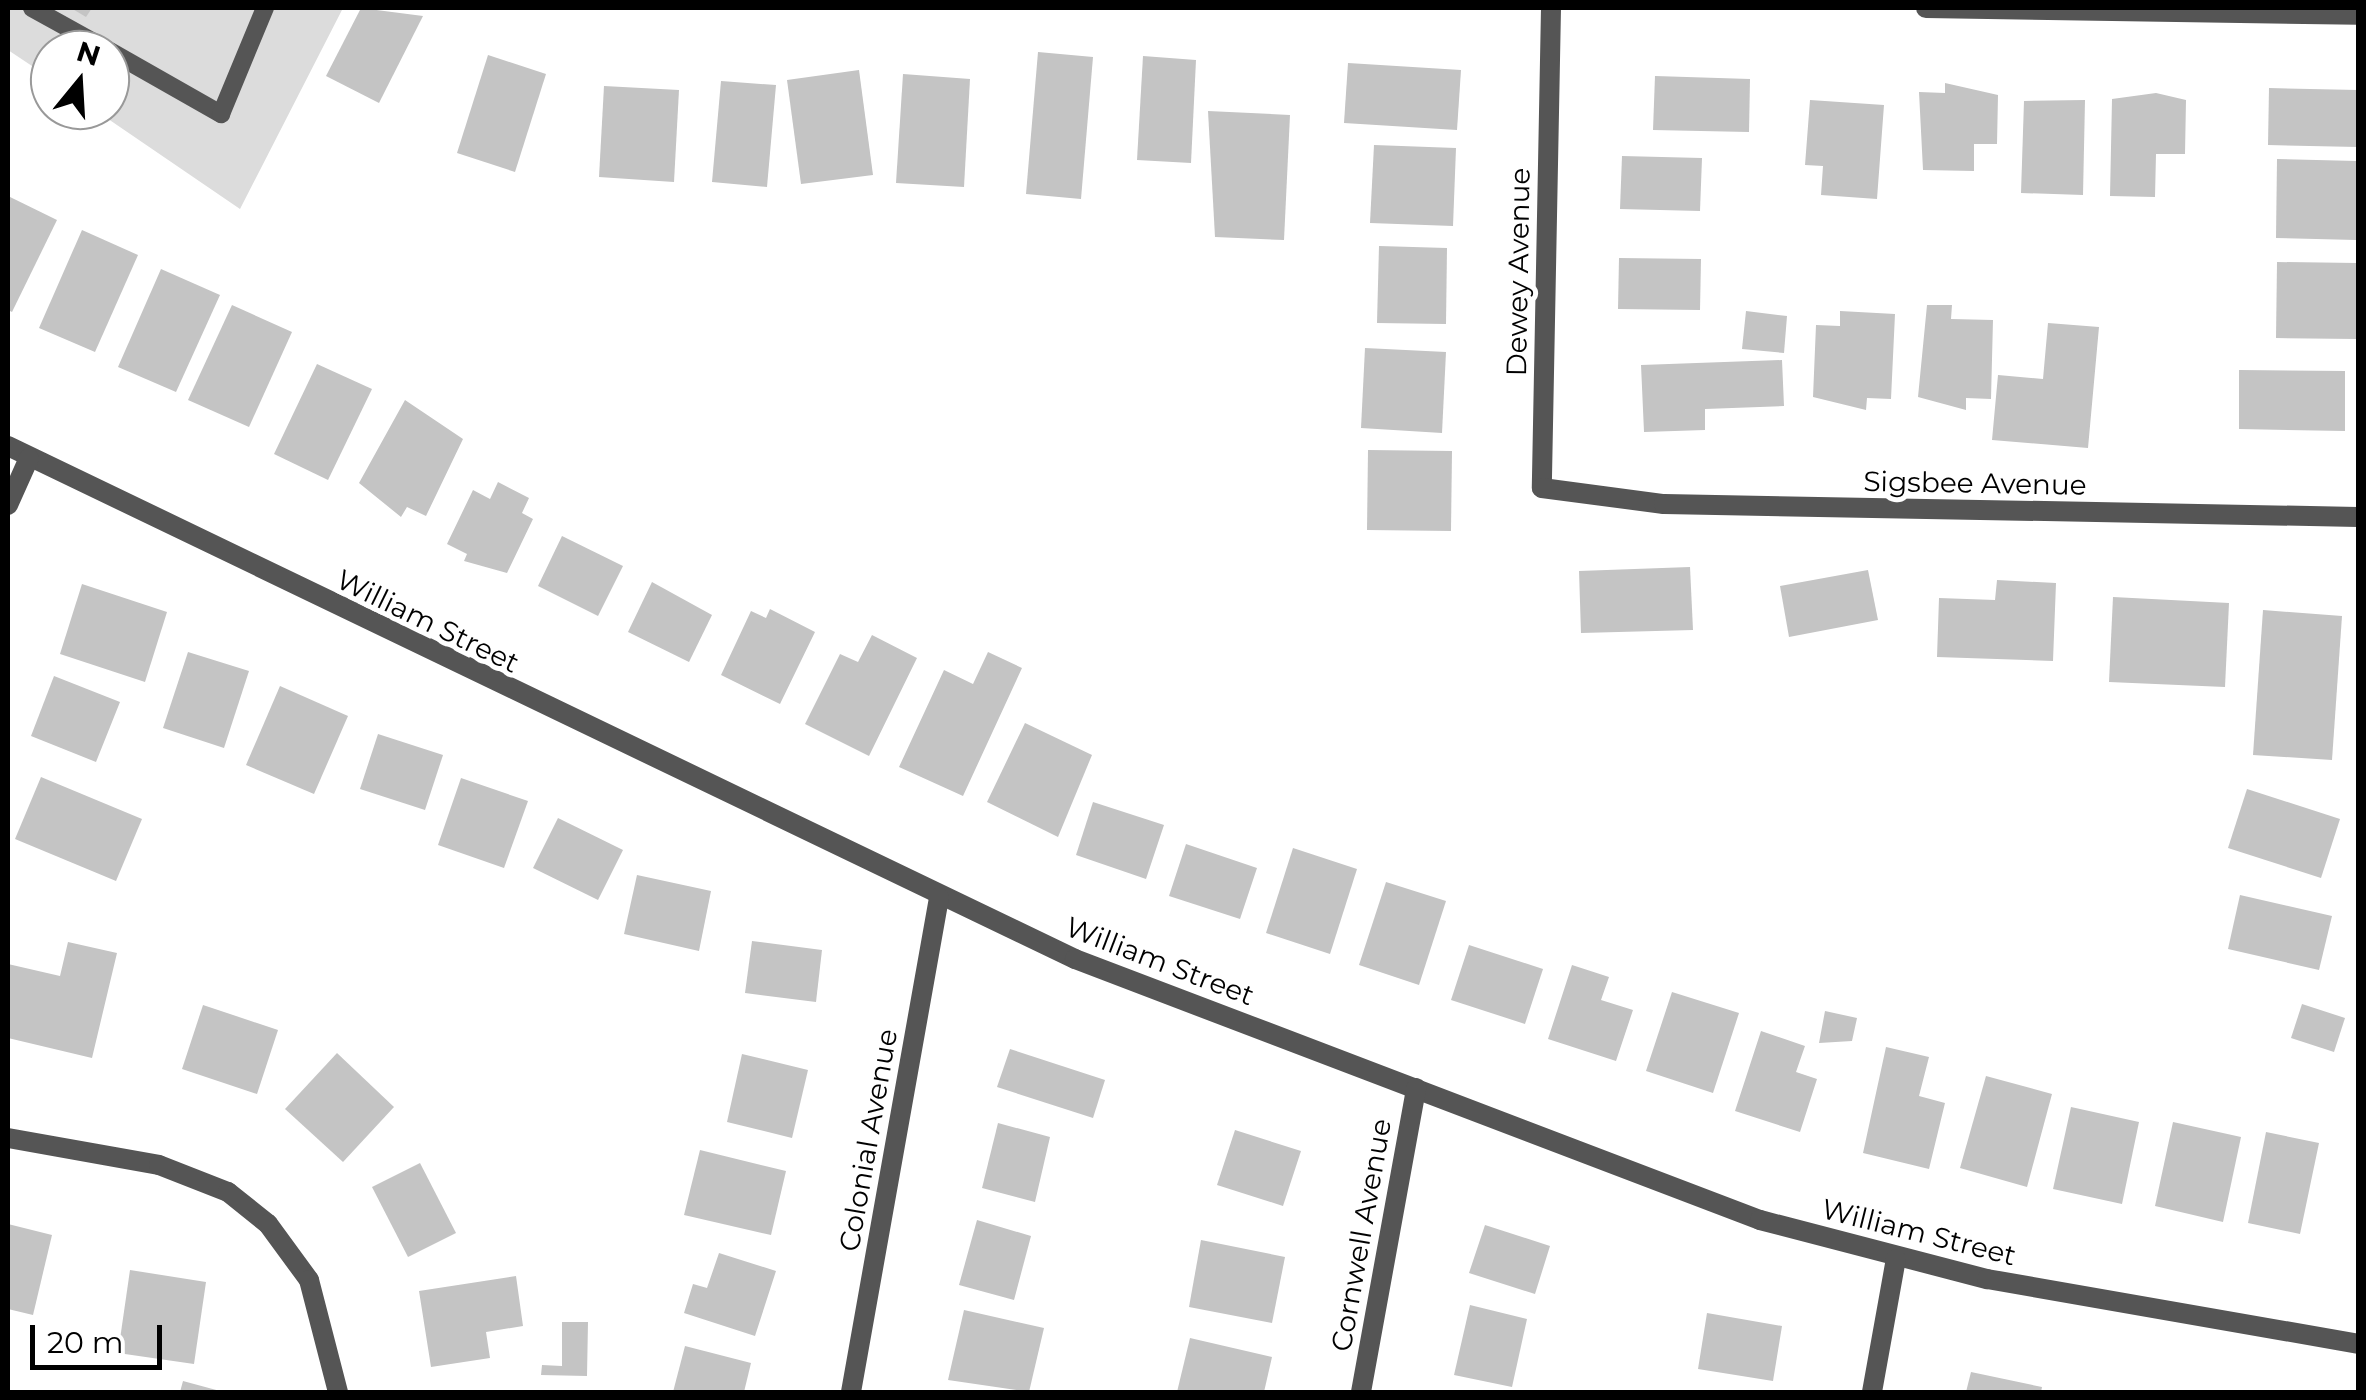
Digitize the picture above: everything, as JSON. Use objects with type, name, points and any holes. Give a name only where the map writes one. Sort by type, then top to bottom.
[{"type":"street","name":"Dewey Avenue","points":[[1551,8],[1542,488],[1591,494]]},
{"type":"street","points":[[1926,8],[2358,15]]},
{"type":"street","name":"William Street","points":[[8,446],[939,898],[1760,1220],[1896,1259],[2358,1344]]},
{"type":"street","points":[[8,505],[29,458]]},
{"type":"street","name":"Sigsbee Avenue","points":[[1591,494],[1664,504],[2358,518]]},
{"type":"street","name":"Colonial Avenue","points":[[851,1392],[939,898]]},
{"type":"street","name":"Cornwell Avenue","points":[[1361,1392],[1416,1088]]},
{"type":"street","points":[[8,1138],[159,1165],[228,1192],[268,1224],[309,1280],[338,1392]]},
{"type":"street","points":[[1872,1392],[1896,1259]]},
{"type":"lane","points":[[32,8],[71,30]]},
{"type":"lane","points":[[130,63],[221,114],[264,8]]},
{"type":"shaded area","points":[[8,8],[343,8],[240,209],[124,130],[130,130],[130,30],[30,30],[30,65],[8,50]]},
{"type":"building","points":[[71,8],[92,8],[86,17]]},
{"type":"building","points":[[361,8],[423,16],[379,103],[326,76]]},
{"type":"building","points":[[1038,52],[1093,57],[1081,199],[1026,194]]},
{"type":"building","points":[[488,55],[546,74],[515,172],[457,153]]},
{"type":"building","points":[[1143,56],[1196,60],[1191,163],[1137,160]]},
{"type":"building","points":[[1348,63],[1461,70],[1457,130],[1344,123]]},
{"type":"building","points":[[859,70],[873,175],[801,184],[787,80]]},
{"type":"building","points":[[903,74],[970,79],[964,187],[896,183]]},
{"type":"building","points":[[1655,76],[1750,79],[1749,132],[1653,130]]},
{"type":"building","points":[[721,81],[776,85],[767,187],[712,182]]},
{"type":"building","points":[[1945,83],[1998,95],[1997,144],[1974,144],[1974,171],[1923,170],[1919,92],[1945,93]]},
{"type":"building","points":[[604,86],[679,90],[674,182],[599,177]]},
{"type":"building","points":[[2269,88],[2358,90],[2358,147],[2268,145]]},
{"type":"building","points":[[2156,93],[2186,100],[2185,154],[2156,154],[2155,197],[2110,196],[2112,99]]},
{"type":"building","points":[[1810,100],[1884,105],[1877,199],[1821,195],[1823,166],[1805,165]]},
{"type":"building","points":[[2085,100],[2083,195],[2021,193],[2024,101]]},
{"type":"building","points":[[1208,111],[1290,115],[1284,240],[1215,237]]},
{"type":"building","points":[[1374,145],[1456,148],[1453,226],[1370,223]]},
{"type":"building","points":[[1622,156],[1702,158],[1700,211],[1620,209]]},
{"type":"building","points":[[2277,159],[2357,161],[2356,240],[2276,238]]},
{"type":"building","points":[[8,196],[57,220],[12,312],[8,310]]},
{"type":"building","points":[[82,230],[138,255],[95,352],[39,328]]},
{"type":"building","points":[[1379,246],[1447,248],[1446,324],[1377,323]]},
{"type":"building","points":[[1619,258],[1701,259],[1700,310],[1618,309]]},
{"type":"building","points":[[2277,262],[2357,263],[2356,339],[2276,338]]},
{"type":"building","points":[[161,269],[220,295],[176,392],[118,367]]},
{"type":"building","points":[[232,305],[292,332],[249,427],[188,400]]},
{"type":"building","points":[[1927,305],[1952,305],[1951,319],[1993,320],[1991,399],[1966,398],[1966,410],[1918,397]]},
{"type":"building","points":[[1746,311],[1787,316],[1784,353],[1742,349]]},
{"type":"building","points":[[1840,311],[1895,314],[1891,399],[1867,398],[1866,410],[1813,397],[1816,325],[1840,326]]},
{"type":"building","points":[[2048,323],[2099,327],[2088,448],[1992,440],[1998,375],[2043,379]]},
{"type":"building","points":[[1365,348],[1446,352],[1442,433],[1361,428]]},
{"type":"building","points":[[1782,360],[1784,406],[1705,409],[1705,430],[1644,432],[1641,365]]},
{"type":"building","points":[[317,364],[372,389],[328,480],[274,454]]},
{"type":"building","points":[[2239,370],[2345,371],[2345,431],[2239,429]]},
{"type":"building","points":[[405,400],[463,439],[426,516],[407,507],[401,517],[359,483]]},
{"type":"building","points":[[1368,450],[1452,451],[1451,531],[1367,530]]},
{"type":"building","points":[[498,482],[529,498],[522,513],[533,519],[507,573],[464,561],[467,554],[447,544],[473,490],[490,499]]},
{"type":"building","points":[[562,536],[623,566],[598,616],[538,586]]},
{"type":"building","points":[[1690,567],[1693,630],[1581,633],[1579,571]]},
{"type":"building","points":[[1868,570],[1878,620],[1789,637],[1780,586]]},
{"type":"building","points":[[1997,580],[2056,583],[2053,661],[1937,657],[1939,598],[1995,600]]},
{"type":"building","points":[[652,582],[712,615],[689,662],[628,632]]},
{"type":"building","points":[[82,584],[167,612],[145,682],[60,654]]},
{"type":"building","points":[[2113,597],[2229,603],[2225,687],[2109,682]]},
{"type":"building","points":[[770,609],[815,632],[780,704],[721,675],[751,611],[766,618]]},
{"type":"building","points":[[2263,610],[2342,616],[2332,760],[2253,755]]},
{"type":"building","points":[[872,635],[917,658],[869,756],[805,724],[840,654],[858,662]]},
{"type":"building","points":[[188,652],[249,671],[224,748],[163,728]]},
{"type":"building","points":[[988,652],[1022,668],[963,796],[899,767],[944,670],[973,684]]},
{"type":"building","points":[[54,676],[120,702],[96,762],[31,736]]},
{"type":"building","points":[[280,686],[348,716],[314,794],[246,765]]},
{"type":"building","points":[[1025,723],[1092,755],[1058,837],[987,802]]},
{"type":"building","points":[[378,734],[443,755],[425,810],[360,789]]},
{"type":"building","points":[[41,777],[142,819],[116,881],[15,839]]},
{"type":"building","points":[[461,778],[528,801],[504,868],[438,845]]},
{"type":"building","points":[[2247,789],[2340,819],[2321,878],[2228,848]]},
{"type":"building","points":[[1093,802],[1164,825],[1146,879],[1076,855]]},
{"type":"building","points":[[558,818],[623,850],[598,900],[533,868]]},
{"type":"building","points":[[1186,844],[1257,868],[1240,919],[1169,896]]},
{"type":"building","points":[[1293,848],[1357,869],[1330,954],[1266,933]]},
{"type":"building","points":[[637,875],[711,891],[699,951],[624,934]]},
{"type":"building","points":[[1386,882],[1446,901],[1419,985],[1359,965]]},
{"type":"building","points":[[2240,895],[2332,916],[2319,970],[2228,949]]},
{"type":"building","points":[[752,941],[822,950],[816,1002],[745,993]]},
{"type":"building","points":[[68,942],[117,953],[92,1058],[8,1038],[8,964],[60,976]]},
{"type":"building","points":[[1469,945],[1543,969],[1525,1024],[1451,1000]]},
{"type":"building","points":[[1572,965],[1609,977],[1601,1000],[1633,1010],[1616,1061],[1548,1039]]},
{"type":"building","points":[[1672,992],[1739,1013],[1713,1093],[1646,1071]]},
{"type":"building","points":[[2302,1004],[2345,1018],[2334,1052],[2291,1038]]},
{"type":"building","points":[[203,1005],[278,1030],[257,1094],[182,1069]]},
{"type":"building","points":[[1825,1011],[1857,1018],[1852,1041],[1819,1043]]},
{"type":"building","points":[[1761,1031],[1805,1046],[1796,1072],[1817,1079],[1800,1132],[1735,1111]]},
{"type":"building","points":[[1886,1047],[1929,1057],[1919,1096],[1945,1103],[1929,1169],[1863,1153]]},
{"type":"building","points":[[1010,1049],[1105,1080],[1093,1118],[997,1087]]},
{"type":"building","points":[[337,1053],[394,1107],[343,1162],[285,1109]]},
{"type":"building","points":[[742,1054],[808,1070],[792,1138],[727,1122]]},
{"type":"building","points":[[1986,1076],[2052,1094],[2027,1187],[1960,1168]]},
{"type":"building","points":[[2071,1107],[2139,1122],[2122,1204],[2053,1189]]},
{"type":"building","points":[[2173,1122],[2241,1137],[2223,1222],[2155,1206]]},
{"type":"building","points":[[998,1123],[1050,1137],[1035,1202],[982,1188]]},
{"type":"building","points":[[1235,1130],[1301,1151],[1283,1206],[1217,1185]]},
{"type":"building","points":[[2266,1132],[2319,1143],[2300,1234],[2248,1223]]},
{"type":"building","points":[[700,1150],[786,1171],[771,1235],[684,1215]]},
{"type":"building","points":[[420,1163],[456,1233],[408,1257],[372,1187]]},
{"type":"building","points":[[977,1220],[1031,1236],[1014,1300],[959,1285]]},
{"type":"building","points":[[8,1224],[52,1235],[33,1315],[8,1309]]},
{"type":"building","points":[[1485,1225],[1550,1246],[1535,1294],[1469,1273]]},
{"type":"building","points":[[1201,1240],[1285,1257],[1272,1323],[1189,1307]]},
{"type":"building","points":[[719,1253],[776,1271],[755,1336],[684,1313],[693,1284],[707,1288]]},
{"type":"building","points":[[130,1270],[206,1282],[194,1364],[118,1353]]},
{"type":"building","points":[[516,1276],[523,1326],[486,1332],[490,1358],[431,1367],[419,1291]]},
{"type":"building","points":[[1470,1305],[1527,1319],[1512,1387],[1454,1375]]},
{"type":"building","points":[[964,1310],[1044,1328],[1029,1392],[948,1380]]},
{"type":"building","points":[[1707,1313],[1782,1326],[1773,1381],[1698,1369]]},
{"type":"building","points":[[562,1322],[588,1322],[587,1376],[541,1375],[542,1365],[562,1366]]},
{"type":"building","points":[[1190,1338],[1272,1357],[1264,1392],[1177,1392]]},
{"type":"building","points":[[685,1346],[751,1363],[744,1392],[673,1392]]},
{"type":"building","points":[[1971,1372],[2042,1387],[2041,1392],[1966,1392]]},
{"type":"building","points":[[183,1381],[220,1391],[220,1392],[180,1392]]}]
